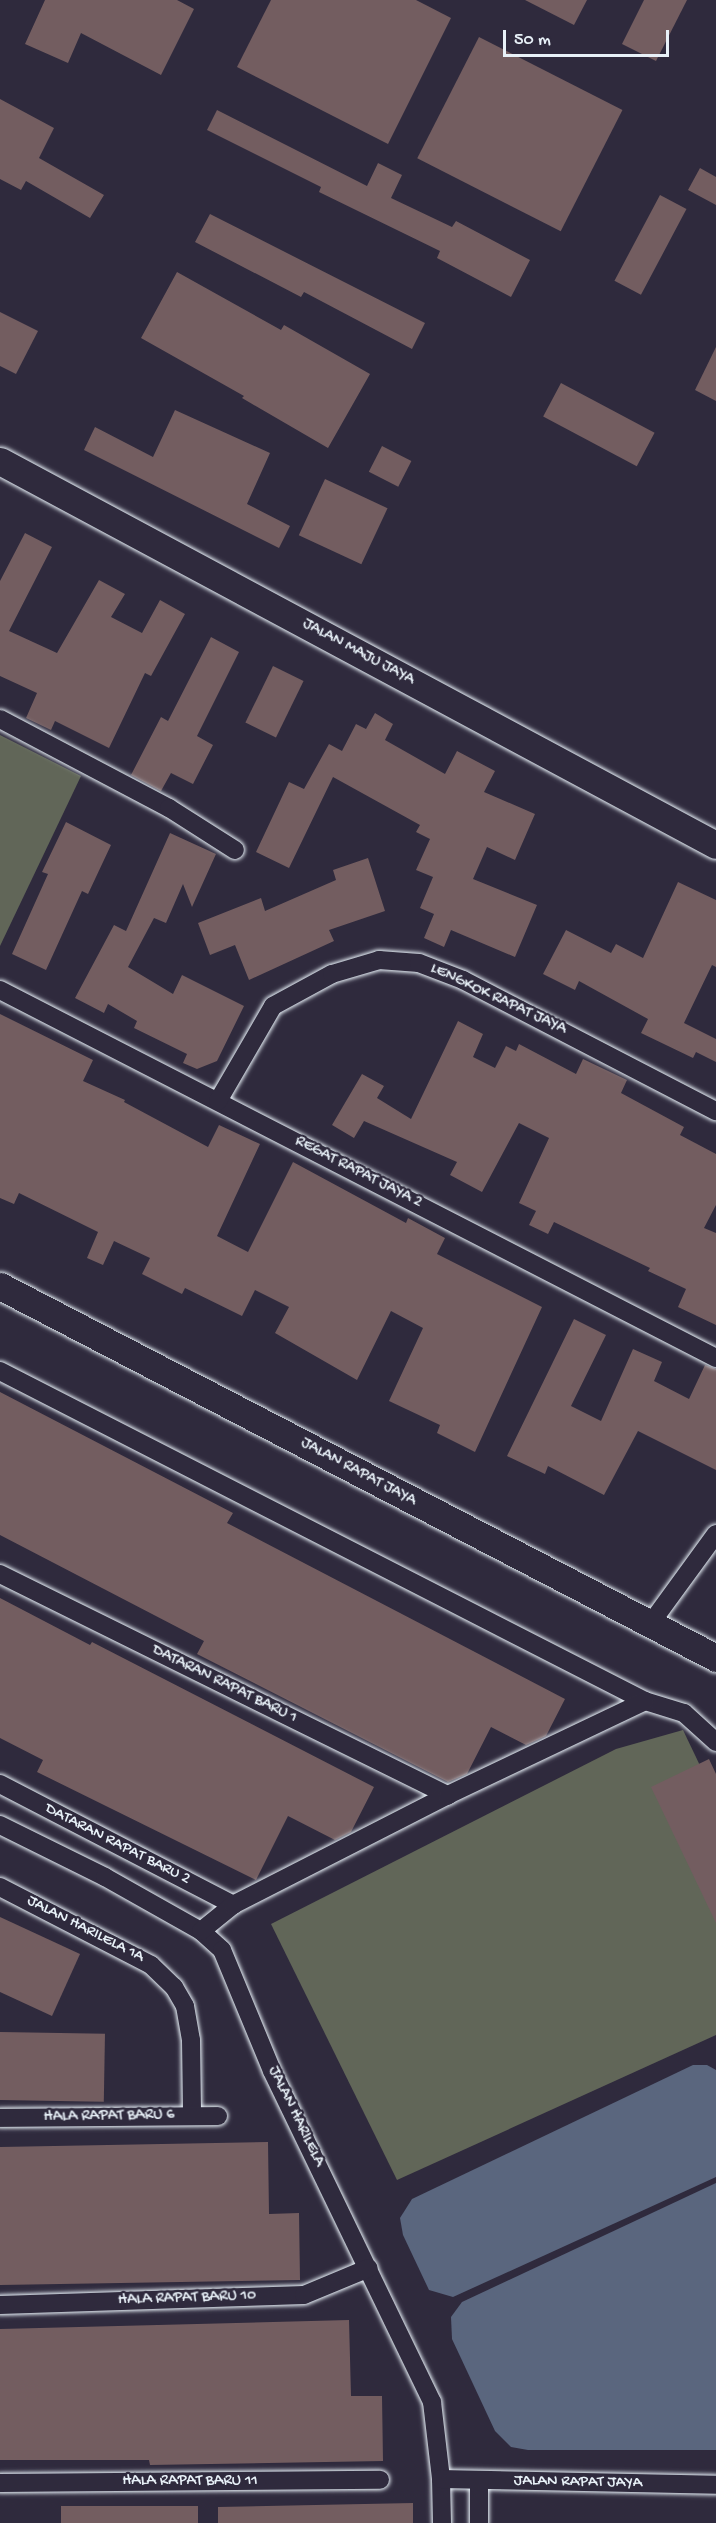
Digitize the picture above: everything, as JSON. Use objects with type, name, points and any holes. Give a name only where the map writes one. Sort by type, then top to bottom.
[{"type":"street","name":"JALAN MAJU JAYA","points":[[0,461],[716,845]]},
{"type":"street","points":[[0,719],[170,808],[235,850]]},
{"type":"street","name":"LENGKOK RAPAT JAYA","points":[[218,1101],[273,1006],[332,974],[379,960],[419,963],[463,980],[716,1112]]},
{"type":"street","name":"REGAT RAPAT JAYA 2","points":[[0,990],[716,1358]]},
{"type":"street","name":"JALAN RAPAT JAYA","points":[[0,1286],[716,1658]]},
{"type":"street","points":[[0,1371],[645,1701],[684,1713],[716,1742]]},
{"type":"street","points":[[651,1623],[716,1534]]},
{"type":"street","name":"DATARAN RAPAT BARU 1","points":[[0,1574],[448,1796]]},
{"type":"street","points":[[201,1931],[233,1905],[448,1796],[645,1701]]},
{"type":"street","name":"DATARAN RAPAT BARU 2","points":[[0,1784],[233,1905]]},
{"type":"street","name":"JALAN HARILELA","points":[[0,1826],[105,1877],[201,1931],[222,1950],[272,2070],[432,2402],[441,2479],[442,2523]]},
{"type":"street","name":"JALAN HARILELA 1A","points":[[0,1887],[151,1965],[174,1987],[185,2006],[190,2040],[192,2116]]},
{"type":"street","name":"HALA RAPAT BARU 6","points":[[0,2118],[218,2116]]},
{"type":"street","name":"HALA RAPAT BARU 10","points":[[0,2305],[304,2295],[369,2268]]},
{"type":"street","name":"JALAN RAPAT JAYA","points":[[441,2479],[716,2485]]},
{"type":"street","name":"HALA RAPAT BARU 11","points":[[0,2483],[380,2480]]},
{"type":"street","points":[[479,2481],[479,2523]]},
{"type":"green space","points":[[0,735],[81,776],[0,946]]},
{"type":"green space","points":[[683,1730],[716,1799],[716,2035],[397,2180],[271,1924],[616,1749]]},
{"type":"water","points":[[693,2065],[707,2065],[716,2070],[716,2177],[453,2297],[429,2290],[403,2235],[400,2218],[412,2199]]},
{"type":"water","points":[[716,2183],[716,2450],[528,2450],[511,2447],[495,2431],[452,2339],[451,2317],[462,2302]]},
{"type":"building","points":[[45,0],[177,0],[194,9],[161,75],[81,33],[68,63],[25,44]]},
{"type":"building","points":[[271,0],[416,0],[451,18],[388,144],[237,67]]},
{"type":"building","points":[[525,0],[587,0],[574,25]]},
{"type":"building","points":[[644,0],[687,0],[656,61],[622,44]]},
{"type":"building","points":[[479,37],[622,110],[561,231],[417,158]]},
{"type":"building","points":[[0,99],[54,128],[39,158],[104,195],[90,218],[26,181],[21,190],[0,179]]},
{"type":"building","points":[[217,110],[367,186],[378,163],[402,175],[391,198],[452,227],[456,221],[530,260],[511,297],[437,258],[440,251],[319,192],[321,187],[207,130]]},
{"type":"building","points":[[700,168],[716,177],[716,205],[688,190]]},
{"type":"building","points":[[660,195],[686,209],[641,295],[614,281]]},
{"type":"building","points":[[210,214],[425,323],[412,349],[304,292],[301,297],[195,242]]},
{"type":"building","points":[[177,272],[281,330],[284,325],[370,374],[328,448],[242,398],[244,396],[141,338]]},
{"type":"building","points":[[0,312],[38,331],[16,374],[0,366]]},
{"type":"building","points":[[716,347],[716,401],[695,390]]},
{"type":"building","points":[[561,383],[655,433],[637,466],[543,417]]},
{"type":"building","points":[[175,410],[270,453],[247,504],[290,526],[279,548],[84,450],[95,427],[153,457]]},
{"type":"building","points":[[382,446],[411,461],[398,487],[369,472]]},
{"type":"building","points":[[325,479],[388,508],[361,564],[299,535]]},
{"type":"building","points":[[25,533],[52,547],[9,631],[57,653],[99,580],[125,594],[111,617],[142,633],[160,600],[185,614],[151,676],[145,673],[109,748],[55,721],[51,730],[26,718],[37,693],[0,676],[0,581]]},
{"type":"building","points":[[211,637],[239,652],[197,736],[213,745],[193,784],[171,773],[161,791],[131,775],[161,717],[168,721]]},
{"type":"building","points":[[273,666],[304,681],[276,738],[245,723]]},
{"type":"building","points":[[375,713],[393,724],[385,740],[445,774],[457,751],[495,771],[484,792],[535,814],[515,860],[487,847],[473,879],[537,905],[515,957],[451,930],[444,947],[424,938],[434,914],[420,908],[433,877],[416,870],[430,839],[416,832],[420,825],[333,777],[289,868],[256,852],[289,782],[304,789],[329,744],[342,751],[356,724],[366,729]]},
{"type":"building","points":[[66,822],[111,845],[88,894],[82,891],[46,970],[12,954],[48,874],[42,872]]},
{"type":"building","points":[[170,833],[216,854],[192,907],[183,884],[166,923],[154,918],[128,967],[173,994],[182,975],[244,1006],[217,1061],[197,1069],[183,1063],[187,1054],[134,1028],[137,1021],[108,1004],[104,1013],[75,998],[114,925],[126,931]]},
{"type":"building","points":[[368,858],[385,911],[329,930],[334,941],[249,980],[235,945],[210,955],[198,923],[261,898],[265,911],[336,880],[333,870]]},
{"type":"building","points":[[678,882],[716,900],[716,967],[712,965],[684,1023],[716,1039],[716,1062],[696,1052],[693,1058],[641,1033],[648,1019],[579,981],[575,990],[543,974],[566,930],[611,953],[616,944],[643,958]]},
{"type":"building","points":[[0,1014],[93,1060],[83,1081],[125,1100],[124,1102],[208,1147],[219,1125],[260,1144],[217,1236],[248,1252],[293,1162],[406,1223],[408,1218],[445,1238],[437,1254],[542,1307],[475,1452],[437,1433],[440,1425],[389,1401],[423,1328],[391,1311],[357,1380],[275,1333],[289,1307],[255,1290],[242,1316],[185,1288],[182,1294],[142,1274],[150,1258],[114,1241],[103,1265],[87,1258],[98,1232],[19,1193],[14,1204],[0,1198]]},
{"type":"building","points":[[458,1021],[483,1034],[473,1057],[495,1068],[506,1046],[516,1051],[519,1044],[576,1074],[583,1059],[627,1080],[621,1093],[684,1127],[680,1135],[716,1154],[716,1205],[704,1228],[716,1233],[716,1325],[678,1307],[686,1289],[648,1271],[650,1268],[554,1222],[548,1234],[529,1225],[536,1211],[519,1203],[549,1138],[519,1123],[482,1192],[450,1175],[457,1162],[364,1121],[354,1138],[332,1125],[362,1074],[384,1086],[377,1098],[411,1119]]},
{"type":"building","points":[[574,1319],[606,1335],[571,1406],[601,1421],[633,1349],[662,1362],[654,1381],[689,1399],[705,1365],[716,1369],[716,1470],[638,1431],[604,1495],[548,1466],[545,1474],[507,1456]]},
{"type":"building","points":[[0,1392],[233,1513],[227,1523],[565,1699],[546,1736],[526,1745],[491,1727],[467,1774],[448,1782],[197,1654],[204,1641],[0,1535]]},
{"type":"building","points":[[0,1598],[90,1645],[92,1642],[374,1787],[351,1832],[335,1840],[288,1816],[256,1880],[37,1772],[43,1760],[0,1738]]},
{"type":"building","points":[[709,1759],[716,1774],[716,1923],[651,1787]]},
{"type":"building","points":[[0,1917],[80,1954],[52,2016],[0,1992]]},
{"type":"building","points":[[0,2032],[105,2034],[104,2102],[0,2100]]},
{"type":"building","points":[[268,2142],[269,2214],[299,2213],[300,2280],[0,2285],[0,2147]]},
{"type":"building","points":[[349,2320],[351,2396],[382,2396],[383,2461],[150,2465],[149,2460],[0,2460],[0,2329]]},
{"type":"building","points":[[413,2503],[413,2523],[218,2523],[218,2507]]},
{"type":"building","points":[[61,2506],[198,2506],[198,2523],[61,2523]]}]
